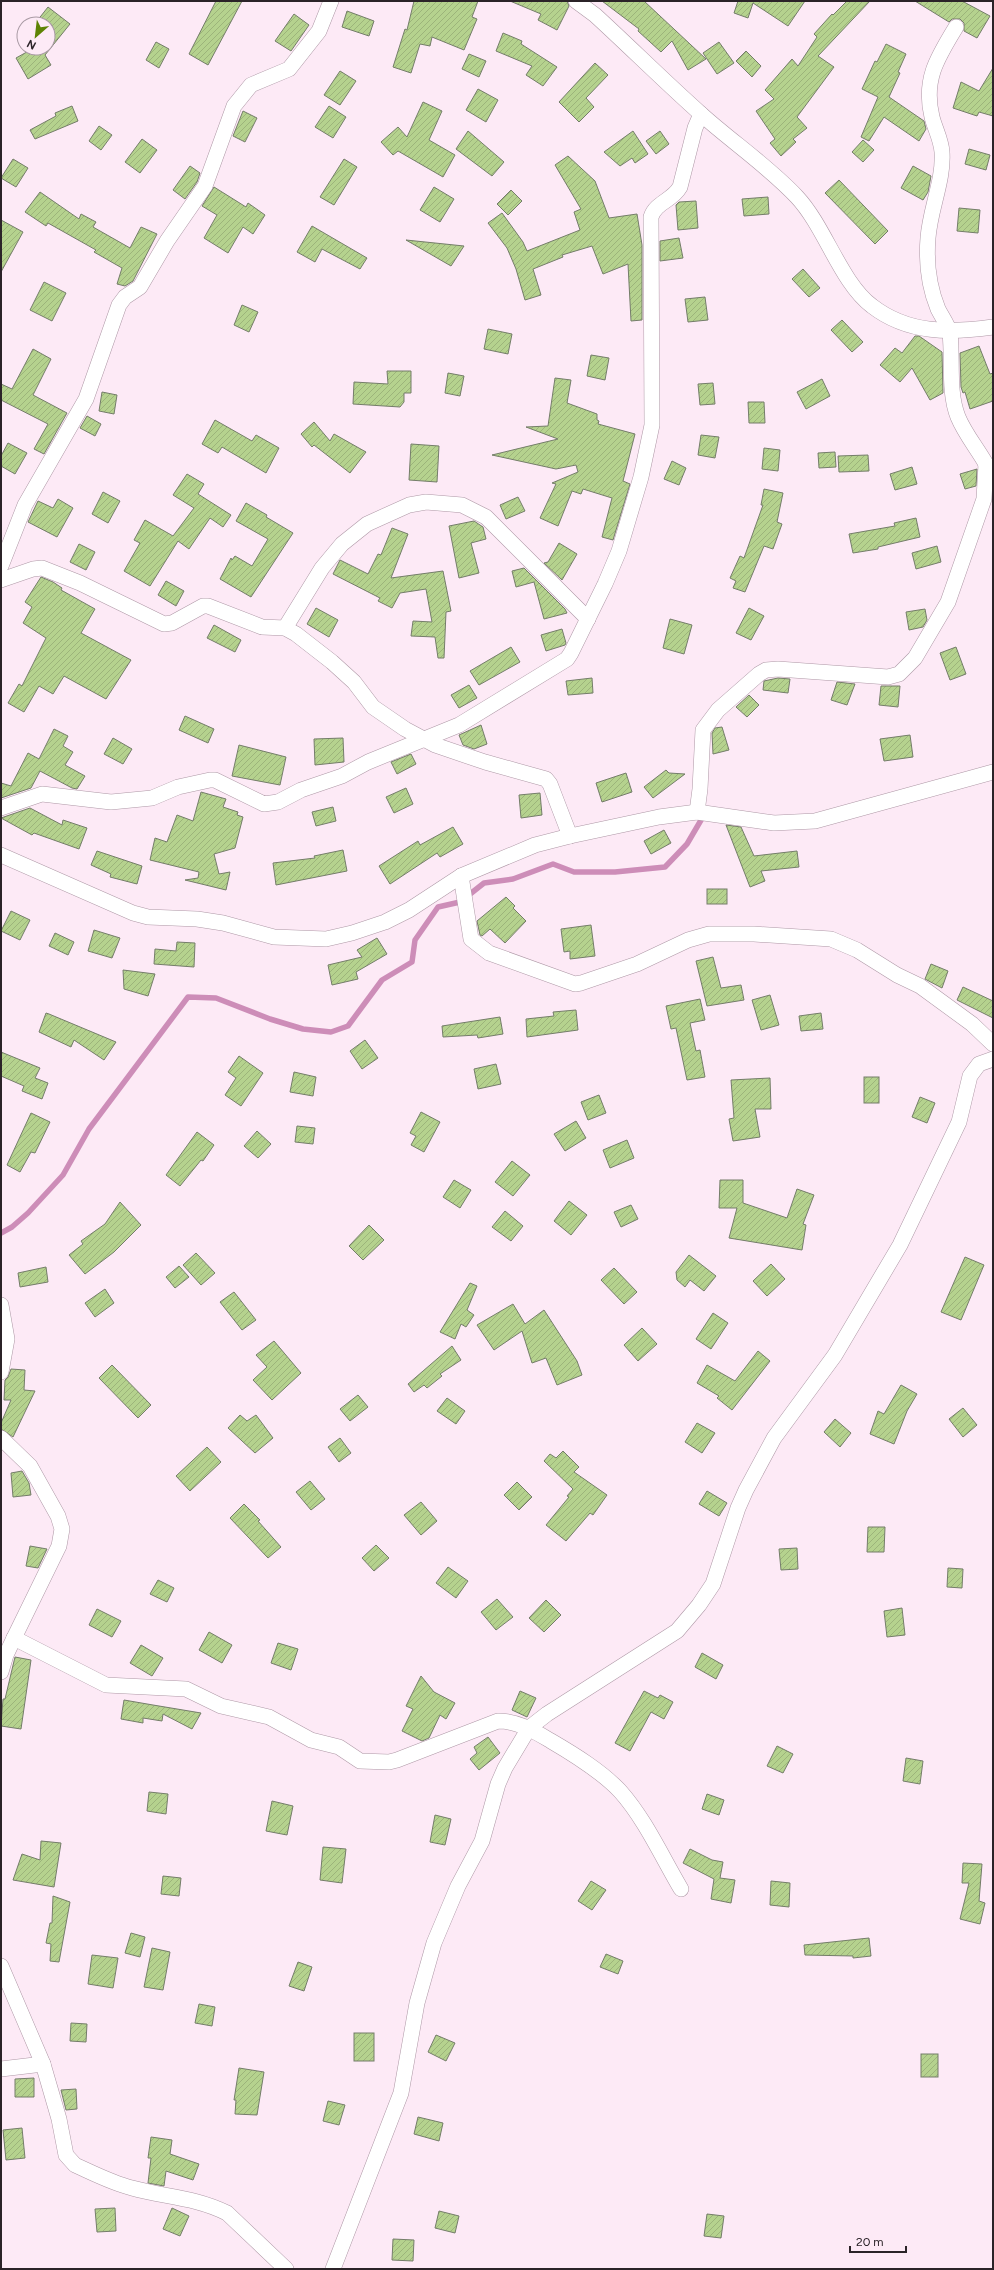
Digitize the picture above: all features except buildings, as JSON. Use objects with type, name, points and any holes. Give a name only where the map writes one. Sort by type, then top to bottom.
[{"type":"street","points":[[1,566],[25,505],[86,399],[118,305],[125,297],[140,287],[158,253],[205,186],[234,106],[251,85],[289,69],[319,31],[331,1]]},
{"type":"street","points":[[576,1],[595,15],[701,114],[797,197],[824,235],[843,271],[871,306],[890,318],[911,325],[950,332],[993,327]]},
{"type":"street","points":[[697,812],[700,789],[703,730],[718,710],[759,674],[766,670],[778,669],[888,677],[899,674],[915,658],[948,602],[984,499],[989,466],[966,433],[956,410],[950,332],[938,308],[931,286],[928,267],[928,238],[942,169],[942,151],[932,118],[928,94],[929,82],[934,68],[956,27]]},
{"type":"street","points":[[1,808],[42,794],[116,802],[152,798],[178,787],[210,780],[216,780],[264,804],[271,804],[300,790],[342,776],[368,762],[473,718],[516,688],[567,659],[605,584],[624,538],[641,477],[652,425],[651,218],[655,207],[675,195],[680,187],[695,128],[701,114]]},
{"type":"street","points":[[285,628],[322,568],[342,544],[367,524],[409,505],[426,502],[462,505],[486,517],[588,619]]},
{"type":"street","points":[[1,580],[33,569],[42,568],[80,583],[164,624],[172,623],[204,606],[208,606],[262,627],[285,628],[296,634],[332,662],[354,682],[373,707],[406,729],[424,739],[485,762],[546,779],[550,784],[570,836]]},
{"type":"street","points":[[1,855],[133,913],[148,917],[197,919],[223,923],[274,937],[326,939],[352,933],[385,922],[409,910],[461,876],[535,846],[570,836],[659,817],[697,812],[774,823],[815,821],[993,772]]},
{"type":"street","points":[[461,876],[471,939],[474,943],[489,953],[567,982],[581,983],[603,976],[637,964],[688,940],[709,934],[754,934],[831,939],[861,952],[925,989],[972,1024],[993,1044]]},
{"type":"street","points":[[333,2269],[401,2093],[409,2037],[430,1955],[458,1886],[482,1841],[503,1774],[529,1728],[547,1714],[677,1631],[699,1605],[714,1584],[738,1508],[746,1490],[774,1438],[835,1355],[900,1245],[959,1122],[970,1076],[979,1064],[993,1059]]},
{"type":"street","points":[[1,1305],[7,1339],[1,1372]]},
{"type":"street","points":[[1,1438],[20,1454],[30,1466],[58,1516],[62,1529],[59,1546],[6,1655],[1,1672]]},
{"type":"street","points":[[14,1638],[106,1686],[186,1688],[221,1706],[269,1717],[311,1740],[339,1747],[360,1761],[366,1763],[389,1762],[397,1760],[498,1721],[508,1721],[529,1728],[593,1768],[620,1792],[637,1815],[681,1889]]},
{"type":"street","points":[[1,1966],[43,2064],[59,2119],[66,2155],[75,2165],[120,2185],[173,2195],[221,2210],[237,2221],[286,2269]]},
{"type":"street","points":[[1,2069],[43,2064]]},
{"type":"waterway","points":[[1,1233],[12,1227],[28,1213],[63,1175],[89,1129],[188,997],[216,998],[270,1019],[303,1029],[331,1032],[348,1026],[382,980],[412,962],[415,940],[438,907],[460,902],[484,883],[513,879],[553,864],[574,872],[615,872],[665,867],[687,844],[704,815]]}]
